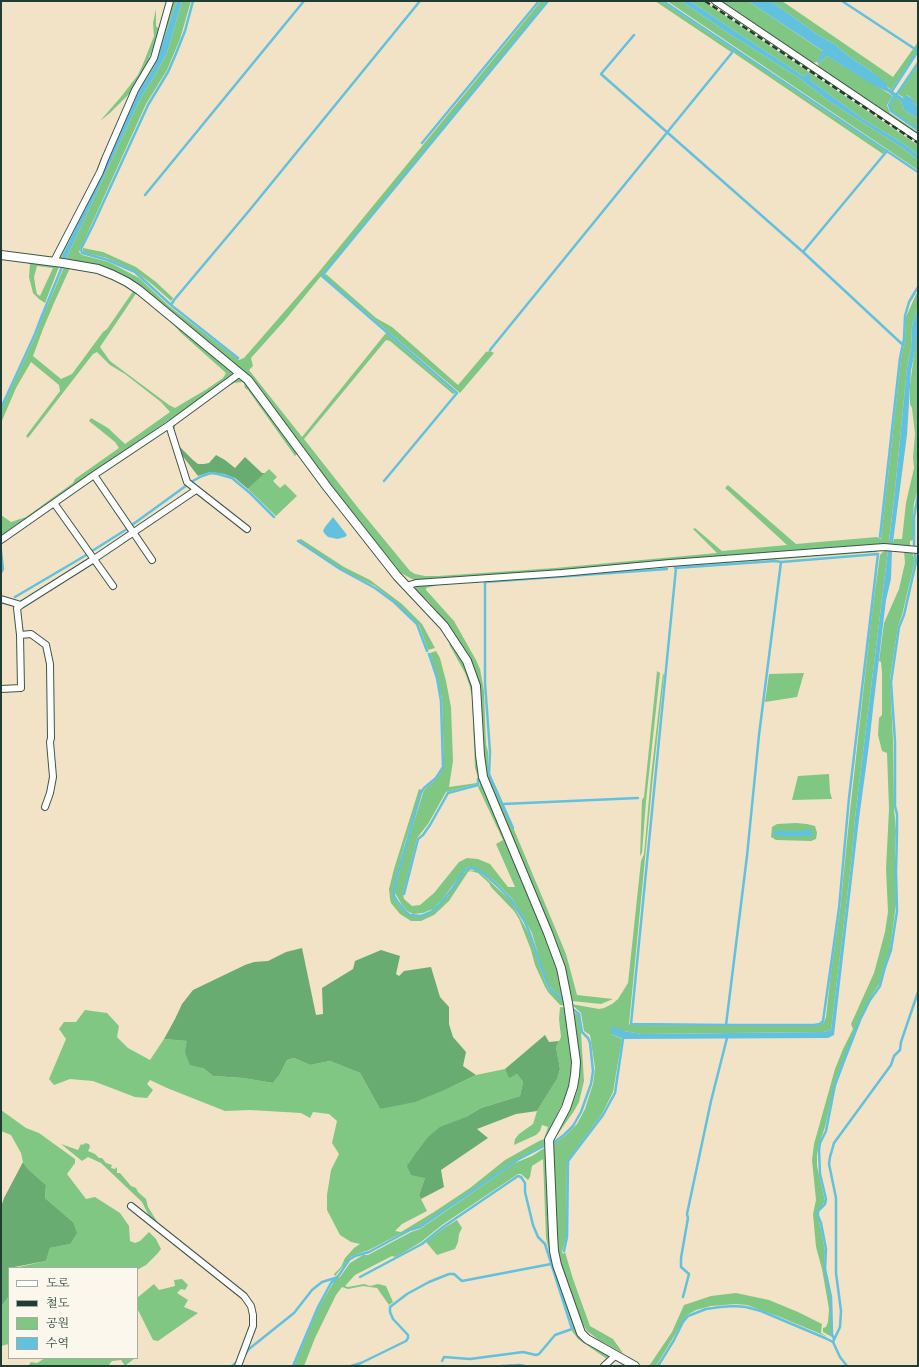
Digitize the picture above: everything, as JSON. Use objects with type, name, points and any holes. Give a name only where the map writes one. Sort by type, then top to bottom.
[{"type":"street","points":[[54,261],[100,172],[135,90],[154,58],[170,1]]},
{"type":"street","points":[[715,1],[918,138]]},
{"type":"street","points":[[1,254],[98,269],[113,275],[127,282],[240,373],[248,380],[327,487],[406,586],[444,626],[454,640],[471,671],[476,686],[480,755],[483,777],[548,933],[561,968],[568,1003],[576,1068],[573,1087],[566,1108],[549,1140],[554,1251],[556,1265],[580,1332],[587,1339],[635,1366]]},
{"type":"street","points":[[1,540],[169,425],[240,373]]},
{"type":"street","points":[[169,425],[187,482],[247,529]]},
{"type":"street","points":[[94,475],[152,560]]},
{"type":"street","points":[[1,689],[21,688],[20,635],[16,608],[94,559],[196,490]]},
{"type":"street","points":[[54,503],[113,586]]},
{"type":"street","points":[[406,586],[416,583],[877,548],[918,550]]},
{"type":"street","points":[[1,599],[21,605]]},
{"type":"street","points":[[20,635],[31,634],[46,645],[50,664],[50,742],[53,777],[50,793],[45,807]]},
{"type":"street","points":[[131,1206],[244,1296],[251,1306],[253,1326],[238,1366]]},
{"type":"street","points":[[604,1366],[615,1356]]},
{"type":"green space","points":[[173,1],[177,1],[154,67],[137,94],[101,175],[62,258],[60,258],[135,95],[155,60]]},
{"type":"green space","points":[[182,1],[191,1],[180,39],[167,70],[146,104],[79,252],[82,255],[109,262],[139,278],[169,306],[239,360],[244,358],[318,273],[541,1],[547,1],[285,320],[251,358],[253,366],[249,370],[302,437],[386,333],[455,393],[453,394],[390,341],[386,340],[304,439],[410,571],[415,574],[425,576],[438,576],[555,568],[717,553],[693,529],[695,528],[722,551],[787,545],[725,488],[728,485],[796,544],[877,537],[881,539],[901,359],[905,340],[906,317],[918,290],[918,306],[912,326],[911,348],[907,368],[889,541],[893,542],[894,539],[902,539],[906,503],[914,468],[913,457],[915,434],[912,408],[910,404],[910,385],[918,326],[918,490],[914,503],[913,540],[910,541],[910,545],[912,547],[883,545],[563,572],[417,580],[401,573],[352,513],[249,378],[134,281],[103,267],[66,259],[141,97],[167,53]]},
{"type":"green space","points":[[655,1],[661,1],[734,50],[731,52]]},
{"type":"green space","points":[[667,1],[681,1],[799,78],[830,102],[901,147],[918,160],[918,170]]},
{"type":"green space","points":[[690,1],[703,1],[918,145],[918,155],[907,146],[863,119],[810,80],[807,74],[803,76]]},
{"type":"green space","points":[[722,1],[748,1],[824,52],[817,62],[812,63]]},
{"type":"green space","points":[[771,1],[782,1],[893,77],[918,42],[918,50],[891,90],[871,71]]},
{"type":"green space","points":[[156,9],[156,26],[160,30],[144,71],[131,92],[100,121],[138,75],[154,36],[153,23]]},
{"type":"green space","points":[[735,50],[885,151],[883,154],[734,53]]},
{"type":"green space","points":[[827,56],[893,96],[887,105],[890,113],[918,132],[918,135],[819,68],[818,64]]},
{"type":"green space","points":[[918,65],[918,106],[913,103],[913,99],[907,95],[904,98],[898,94]]},
{"type":"green space","points":[[895,97],[901,102],[904,110],[918,119],[918,129],[890,109],[890,105]]},
{"type":"green space","points":[[83,248],[103,252],[136,267],[156,282],[173,298],[171,301],[135,271],[107,258],[85,253],[83,252]]},
{"type":"green space","points":[[31,261],[60,264],[45,303],[33,293],[29,277],[30,264],[27,264]],"holes":[[[37,266],[53,268],[40,296],[37,294],[34,277]]]},
{"type":"green space","points":[[65,265],[72,267],[69,270],[54,303],[33,356],[61,379],[72,374],[103,332],[107,329],[134,290],[137,292],[100,347],[110,361],[175,408],[223,378],[226,373],[180,332],[166,316],[233,372],[230,378],[223,383],[1,535],[1,515],[11,522],[26,517],[73,483],[75,479],[119,448],[115,442],[89,421],[91,418],[108,428],[125,444],[170,412],[161,402],[125,374],[110,365],[97,352],[93,354],[28,438],[26,436],[60,391],[59,385],[31,362],[16,388],[1,423],[1,410],[36,335]]},
{"type":"green space","points":[[326,274],[376,318],[392,327],[458,385],[486,352],[490,351],[494,353],[460,393],[323,276]]},
{"type":"green space","points":[[241,378],[299,452],[295,456],[242,382],[234,383],[225,388],[177,423],[174,433],[179,443],[176,442],[172,425],[237,379]]},
{"type":"green space","points":[[180,447],[198,464],[209,463],[216,455],[235,468],[245,457],[262,473],[265,473],[248,489],[235,478],[224,474],[210,472],[198,476],[178,450]]},
{"type":"green space","points":[[269,469],[277,477],[273,481],[280,488],[285,484],[297,496],[276,516],[248,489]]},
{"type":"green space","points":[[301,539],[344,567],[370,580],[402,604],[422,624],[435,648],[428,650],[419,625],[394,601],[375,586],[340,569],[298,540]]},
{"type":"green space","points":[[878,549],[877,552],[673,567],[673,565]]},
{"type":"green space","points":[[883,549],[888,550],[831,1030],[823,1032],[642,1034],[624,1031],[611,1034],[622,1039],[613,1092],[602,1114],[567,1161],[566,1238],[562,1252],[563,1254],[565,1252],[590,1326],[613,1339],[623,1353],[599,1340],[587,1331],[577,1314],[562,1271],[558,1252],[552,1145],[565,1136],[577,1124],[585,1109],[593,1084],[595,1068],[590,1035],[584,1031],[581,1013],[571,1004],[599,1009],[604,1008],[618,999],[628,983],[641,861],[644,854],[663,673],[664,676],[629,1024],[820,1025],[824,1022],[826,1017],[840,910],[872,613],[880,555],[884,551]]},
{"type":"green space","points":[[904,551],[912,551],[915,561],[898,626],[890,679],[896,831],[896,904],[890,951],[880,983],[860,1019],[836,1079],[817,1155],[817,1166],[825,1201],[817,1213],[825,1251],[824,1267],[830,1295],[832,1337],[823,1332],[823,1328],[826,1327],[828,1322],[829,1309],[822,1269],[816,1247],[813,1214],[816,1200],[812,1160],[814,1144],[835,1069],[853,1029],[851,1024],[874,973],[885,932],[888,912],[886,869],[889,809],[887,753],[882,751],[878,735],[879,718],[882,715],[882,673],[881,662],[879,661],[884,623],[899,589],[905,563]]},
{"type":"green space","points":[[669,565],[669,567],[442,584],[426,588],[426,590],[454,621],[480,669],[484,691],[488,774],[515,832],[566,954],[577,995],[613,999],[601,1004],[572,1001],[489,786],[483,763],[479,689],[451,629],[429,602],[416,591],[415,588],[416,586]]},
{"type":"green space","points":[[453,643],[468,670],[473,686],[478,753],[555,960],[566,1006],[560,1005],[545,987],[535,965],[519,919],[514,911],[478,873],[468,872],[449,901],[434,915],[421,921],[411,921],[400,914],[391,903],[389,889],[419,789],[422,790],[405,843],[393,889],[393,896],[397,903],[410,915],[417,917],[424,916],[434,910],[448,896],[461,876],[467,870],[477,871],[511,901],[529,934],[549,990],[560,997],[551,988],[545,978],[532,933],[513,900],[498,884],[483,872],[472,867],[466,868],[441,901],[433,909],[423,913],[413,914],[407,911],[395,893],[407,844],[423,793],[440,774],[444,765],[442,698],[430,653],[436,651],[440,658],[451,707],[453,761],[449,787],[477,784],[446,792],[428,824],[417,838],[403,894],[404,899],[412,906],[420,905],[434,893],[459,862],[467,858],[478,859],[490,864],[508,887],[515,887],[496,844],[503,840],[478,787],[480,785],[475,768],[472,696],[465,673],[449,644]]},
{"type":"green space","points":[[657,671],[660,673],[642,853],[640,856],[642,800],[644,797]]},
{"type":"green space","points":[[804,673],[797,697],[765,702],[769,674]]},
{"type":"green space","points":[[829,774],[832,799],[792,800],[798,776]]},
{"type":"green space","points":[[796,823],[815,826],[817,833],[816,839],[811,841],[776,840],[771,837],[772,827],[777,824]]},
{"type":"green space","points":[[302,948],[316,1015],[323,1014],[322,988],[353,969],[355,961],[381,950],[400,956],[396,974],[399,976],[404,971],[431,967],[440,997],[449,1007],[449,1024],[453,1037],[466,1052],[463,1066],[476,1075],[415,1102],[380,1109],[360,1073],[330,1061],[310,1065],[294,1058],[287,1060],[280,1074],[273,1083],[243,1078],[213,1076],[203,1068],[190,1065],[185,1052],[187,1041],[164,1039],[182,1004],[193,990],[245,965],[254,962],[268,961],[286,952]]},
{"type":"green space","points":[[560,1007],[568,1008],[573,1076],[567,1094],[551,1127],[548,1143],[519,1158],[420,1226],[351,1257],[335,1276],[334,1274],[341,1267],[345,1258],[360,1244],[351,1242],[340,1235],[327,1210],[327,1195],[331,1170],[339,1154],[332,1143],[337,1121],[329,1114],[313,1112],[310,1118],[301,1113],[250,1110],[225,1111],[150,1080],[147,1084],[153,1090],[147,1098],[135,1097],[93,1081],[70,1079],[54,1085],[49,1079],[66,1039],[59,1029],[64,1022],[76,1022],[85,1010],[107,1013],[119,1026],[117,1037],[128,1048],[150,1060],[164,1039],[187,1041],[203,1068],[213,1076],[243,1078],[273,1083],[280,1074],[287,1060],[294,1058],[310,1065],[330,1061],[360,1073],[380,1109],[449,1088],[476,1075],[505,1069],[509,1077],[517,1074],[523,1082],[520,1096],[481,1108],[466,1117],[425,1178],[419,1195],[427,1211],[402,1224],[395,1231],[401,1232],[470,1188],[505,1160],[544,1139],[548,1127],[542,1125],[540,1131],[536,1135],[514,1145],[515,1139],[519,1134],[533,1124],[537,1111],[557,1079],[560,1069],[556,1047],[561,1037],[559,1019]]},
{"type":"green space","points":[[573,1012],[579,1015],[584,1081],[579,1102],[553,1141],[577,1091],[579,1072]]},
{"type":"green space","points":[[545,1035],[549,1042],[559,1041],[556,1047],[560,1069],[557,1079],[537,1111],[516,1114],[477,1129],[488,1138],[441,1170],[444,1187],[421,1199],[419,1195],[425,1178],[411,1175],[407,1166],[428,1137],[440,1127],[466,1117],[481,1108],[520,1096],[523,1082],[517,1074],[509,1078],[505,1069]]},
{"type":"green space","points":[[1,1110],[26,1128],[39,1133],[75,1159],[75,1163],[67,1174],[86,1199],[95,1197],[120,1213],[129,1226],[130,1241],[135,1243],[140,1241],[149,1232],[156,1239],[161,1249],[158,1253],[146,1265],[138,1269],[138,1267],[19,1267],[46,1261],[50,1248],[70,1244],[73,1222],[45,1198],[46,1185],[28,1169],[23,1162],[21,1153],[11,1135],[1,1131]]},
{"type":"green space","points":[[85,1143],[89,1144],[90,1147],[88,1151],[95,1154],[99,1158],[102,1158],[106,1163],[112,1165],[111,1168],[115,1169],[117,1167],[117,1173],[120,1173],[131,1186],[136,1188],[138,1192],[146,1199],[148,1207],[158,1223],[149,1216],[142,1202],[101,1163],[88,1157],[82,1161],[61,1144],[78,1150],[81,1144],[83,1145]]},
{"type":"green space","points":[[546,1147],[549,1240],[551,1253],[577,1330],[610,1355],[607,1359],[578,1339],[572,1331],[573,1329],[552,1263],[546,1238],[543,1159],[532,1166],[528,1180],[521,1174],[518,1174],[442,1225],[421,1242],[395,1257],[392,1256],[355,1275],[345,1286],[348,1287],[364,1284],[370,1286],[378,1284],[386,1286],[393,1302],[389,1305],[377,1288],[363,1286],[348,1289],[342,1287],[336,1295],[315,1338],[304,1366],[294,1366],[319,1307],[336,1278],[340,1277],[350,1263],[363,1255],[368,1255],[411,1232],[420,1229],[515,1163],[532,1156]]},
{"type":"green space","points":[[23,1162],[28,1169],[46,1185],[45,1198],[73,1222],[77,1233],[70,1244],[50,1248],[46,1261],[8,1267],[8,1297],[1,1307],[1,1207],[4,1198]]},
{"type":"green space","points":[[457,1220],[462,1228],[455,1249],[437,1255],[426,1242]]},
{"type":"green space","points":[[182,1279],[188,1285],[185,1290],[181,1289],[177,1293],[188,1300],[184,1307],[198,1313],[158,1341],[153,1340],[138,1310],[138,1297],[154,1284],[159,1290],[175,1286],[174,1280]]},
{"type":"green space","points":[[736,1293],[769,1300],[798,1312],[822,1324],[821,1333],[828,1337],[747,1305],[735,1304],[711,1306],[696,1310],[687,1315],[656,1366],[649,1366],[672,1332],[684,1305],[711,1296]]},
{"type":"green space","points":[[8,1297],[8,1344],[1,1346],[1,1307]]},
{"type":"green space","points":[[43,1359],[134,1359],[125,1366],[121,1360],[112,1361],[108,1366],[28,1366],[31,1362],[37,1363]]},
{"type":"water","points":[[177,1],[182,1],[167,53],[141,97],[66,259],[62,258],[137,94],[154,67]]},
{"type":"water","points":[[681,1],[690,1],[803,76],[807,74],[811,76],[810,80],[863,119],[907,146],[918,155],[918,160],[901,147],[830,102],[799,78]]},
{"type":"water","points":[[748,1],[771,1],[821,37],[833,43],[886,83],[888,88],[903,98],[906,95],[913,99],[913,103],[918,106],[918,119],[904,110],[901,102],[888,92],[875,86],[827,56],[818,64],[817,62],[823,51]]},
{"type":"water","points":[[918,306],[918,326],[911,371],[907,435],[893,542],[889,542],[907,368],[911,348],[912,326]]},
{"type":"water","points":[[333,517],[347,535],[345,537],[337,539],[328,537],[323,531]]},
{"type":"water","points":[[888,550],[892,551],[891,579],[886,600],[834,1035],[828,1038],[623,1039],[611,1034],[612,1026],[624,1031],[642,1034],[823,1032],[831,1030]]},
{"type":"water","points":[[811,829],[813,836],[778,836],[773,834],[774,831],[800,831]]},
{"type":"waterway","points":[[193,1],[185,31],[168,72],[148,105],[81,249],[82,253],[108,260],[135,272],[171,305],[238,358]]},
{"type":"waterway","points":[[145,195],[304,1]]},
{"type":"waterway","points":[[171,305],[420,1]]},
{"type":"waterway","points":[[422,143],[539,1]]},
{"type":"waterway","points":[[384,481],[457,393],[322,276],[548,1]]},
{"type":"waterway","points":[[663,1],[918,172]]},
{"type":"waterway","points":[[842,1],[918,51]]},
{"type":"waterway","points":[[634,35],[601,74],[803,252],[903,345]]},
{"type":"waterway","points":[[490,350],[735,49]]},
{"type":"waterway","points":[[892,91],[918,51]]},
{"type":"waterway","points":[[897,94],[918,63]]},
{"type":"waterway","points":[[894,97],[889,105],[891,111],[918,130]]},
{"type":"waterway","points":[[803,252],[887,151]]},
{"type":"waterway","points":[[1,408],[35,334],[62,267]]},
{"type":"waterway","points":[[880,537],[900,358],[904,339],[905,316],[909,302],[918,287]]},
{"type":"waterway","points":[[191,482],[211,473],[232,478],[250,493],[274,517]]},
{"type":"waterway","points":[[132,525],[187,485]]},
{"type":"waterway","points":[[834,1339],[832,1334],[831,1297],[825,1269],[826,1249],[821,1223],[818,1216],[818,1211],[825,1204],[826,1199],[820,1174],[819,1150],[820,1143],[826,1131],[835,1085],[860,1020],[870,1000],[880,986],[891,950],[897,911],[897,814],[895,806],[895,741],[891,682],[899,627],[904,615],[916,562],[914,546],[914,517],[918,495]]},
{"type":"waterway","points":[[92,551],[127,529]]},
{"type":"waterway","points":[[298,541],[340,569],[375,588],[394,602],[417,624],[427,651]]},
{"type":"waterway","points":[[1,551],[3,569],[1,573]]},
{"type":"waterway","points":[[15,597],[88,554]]},
{"type":"waterway","points":[[676,568],[631,1024],[726,1025],[814,1025],[820,1024],[823,1021],[839,908],[849,798],[878,554],[781,562],[759,735],[747,856],[726,1025]]},
{"type":"waterway","points":[[675,568],[775,561],[781,562]]},
{"type":"waterway","points":[[513,828],[489,774],[490,752],[485,683],[485,582],[667,569]]},
{"type":"waterway","points":[[429,654],[437,678],[441,701],[443,767],[436,778],[424,788],[421,793],[396,880],[394,896],[410,915],[421,916],[431,912],[439,905],[453,888],[464,871],[472,868],[483,873],[512,901],[525,922],[550,989],[562,999]]},
{"type":"waterway","points":[[404,894],[418,839],[430,825],[448,793],[478,785],[478,779]]},
{"type":"waterway","points":[[503,804],[638,798]]},
{"type":"waterway","points":[[833,1342],[840,1327],[841,1311],[836,1273],[836,1198],[829,1164],[830,1157],[834,1143],[891,1065],[894,1056],[900,1050],[901,1042],[918,992]]},
{"type":"waterway","points":[[553,1143],[573,1126],[581,1112],[591,1084],[593,1071],[590,1043],[588,1038],[582,1032],[579,1014],[574,1010]]},
{"type":"waterway","points":[[683,1297],[689,1274],[681,1267],[681,1258],[688,1218],[687,1214],[711,1101],[727,1038]]},
{"type":"waterway","points":[[564,1251],[567,1237],[568,1161],[603,1115],[615,1093],[623,1039]]},
{"type":"waterway","points":[[293,1366],[318,1307],[331,1283],[339,1275],[349,1260],[355,1256],[369,1252],[410,1230],[420,1227],[519,1159],[544,1146]]},
{"type":"waterway","points":[[360,1277],[422,1244],[443,1227],[518,1176],[521,1177],[525,1183],[525,1192],[533,1225],[538,1237],[545,1244],[572,1329],[555,1335],[539,1354],[536,1355],[523,1352],[470,1359],[444,1357],[442,1361]]},
{"type":"waterway","points":[[351,1366],[361,1363],[406,1341],[408,1335],[393,1319],[390,1312],[390,1307],[407,1294],[429,1282],[449,1274],[454,1274],[462,1281],[551,1264]]},
{"type":"waterway","points":[[243,1357],[249,1349],[294,1313],[312,1290],[322,1282],[335,1278]]},
{"type":"waterway","points":[[658,1366],[683,1322],[688,1316],[706,1309],[734,1306],[746,1307],[761,1311],[833,1342],[840,1357],[847,1366]]},
{"type":"waterway","points":[[232,1366],[238,1361]]},
{"type":"waterway","points":[[502,1366],[525,1366]]},
{"type":"railway","points":[[705,1],[918,143]]}]
